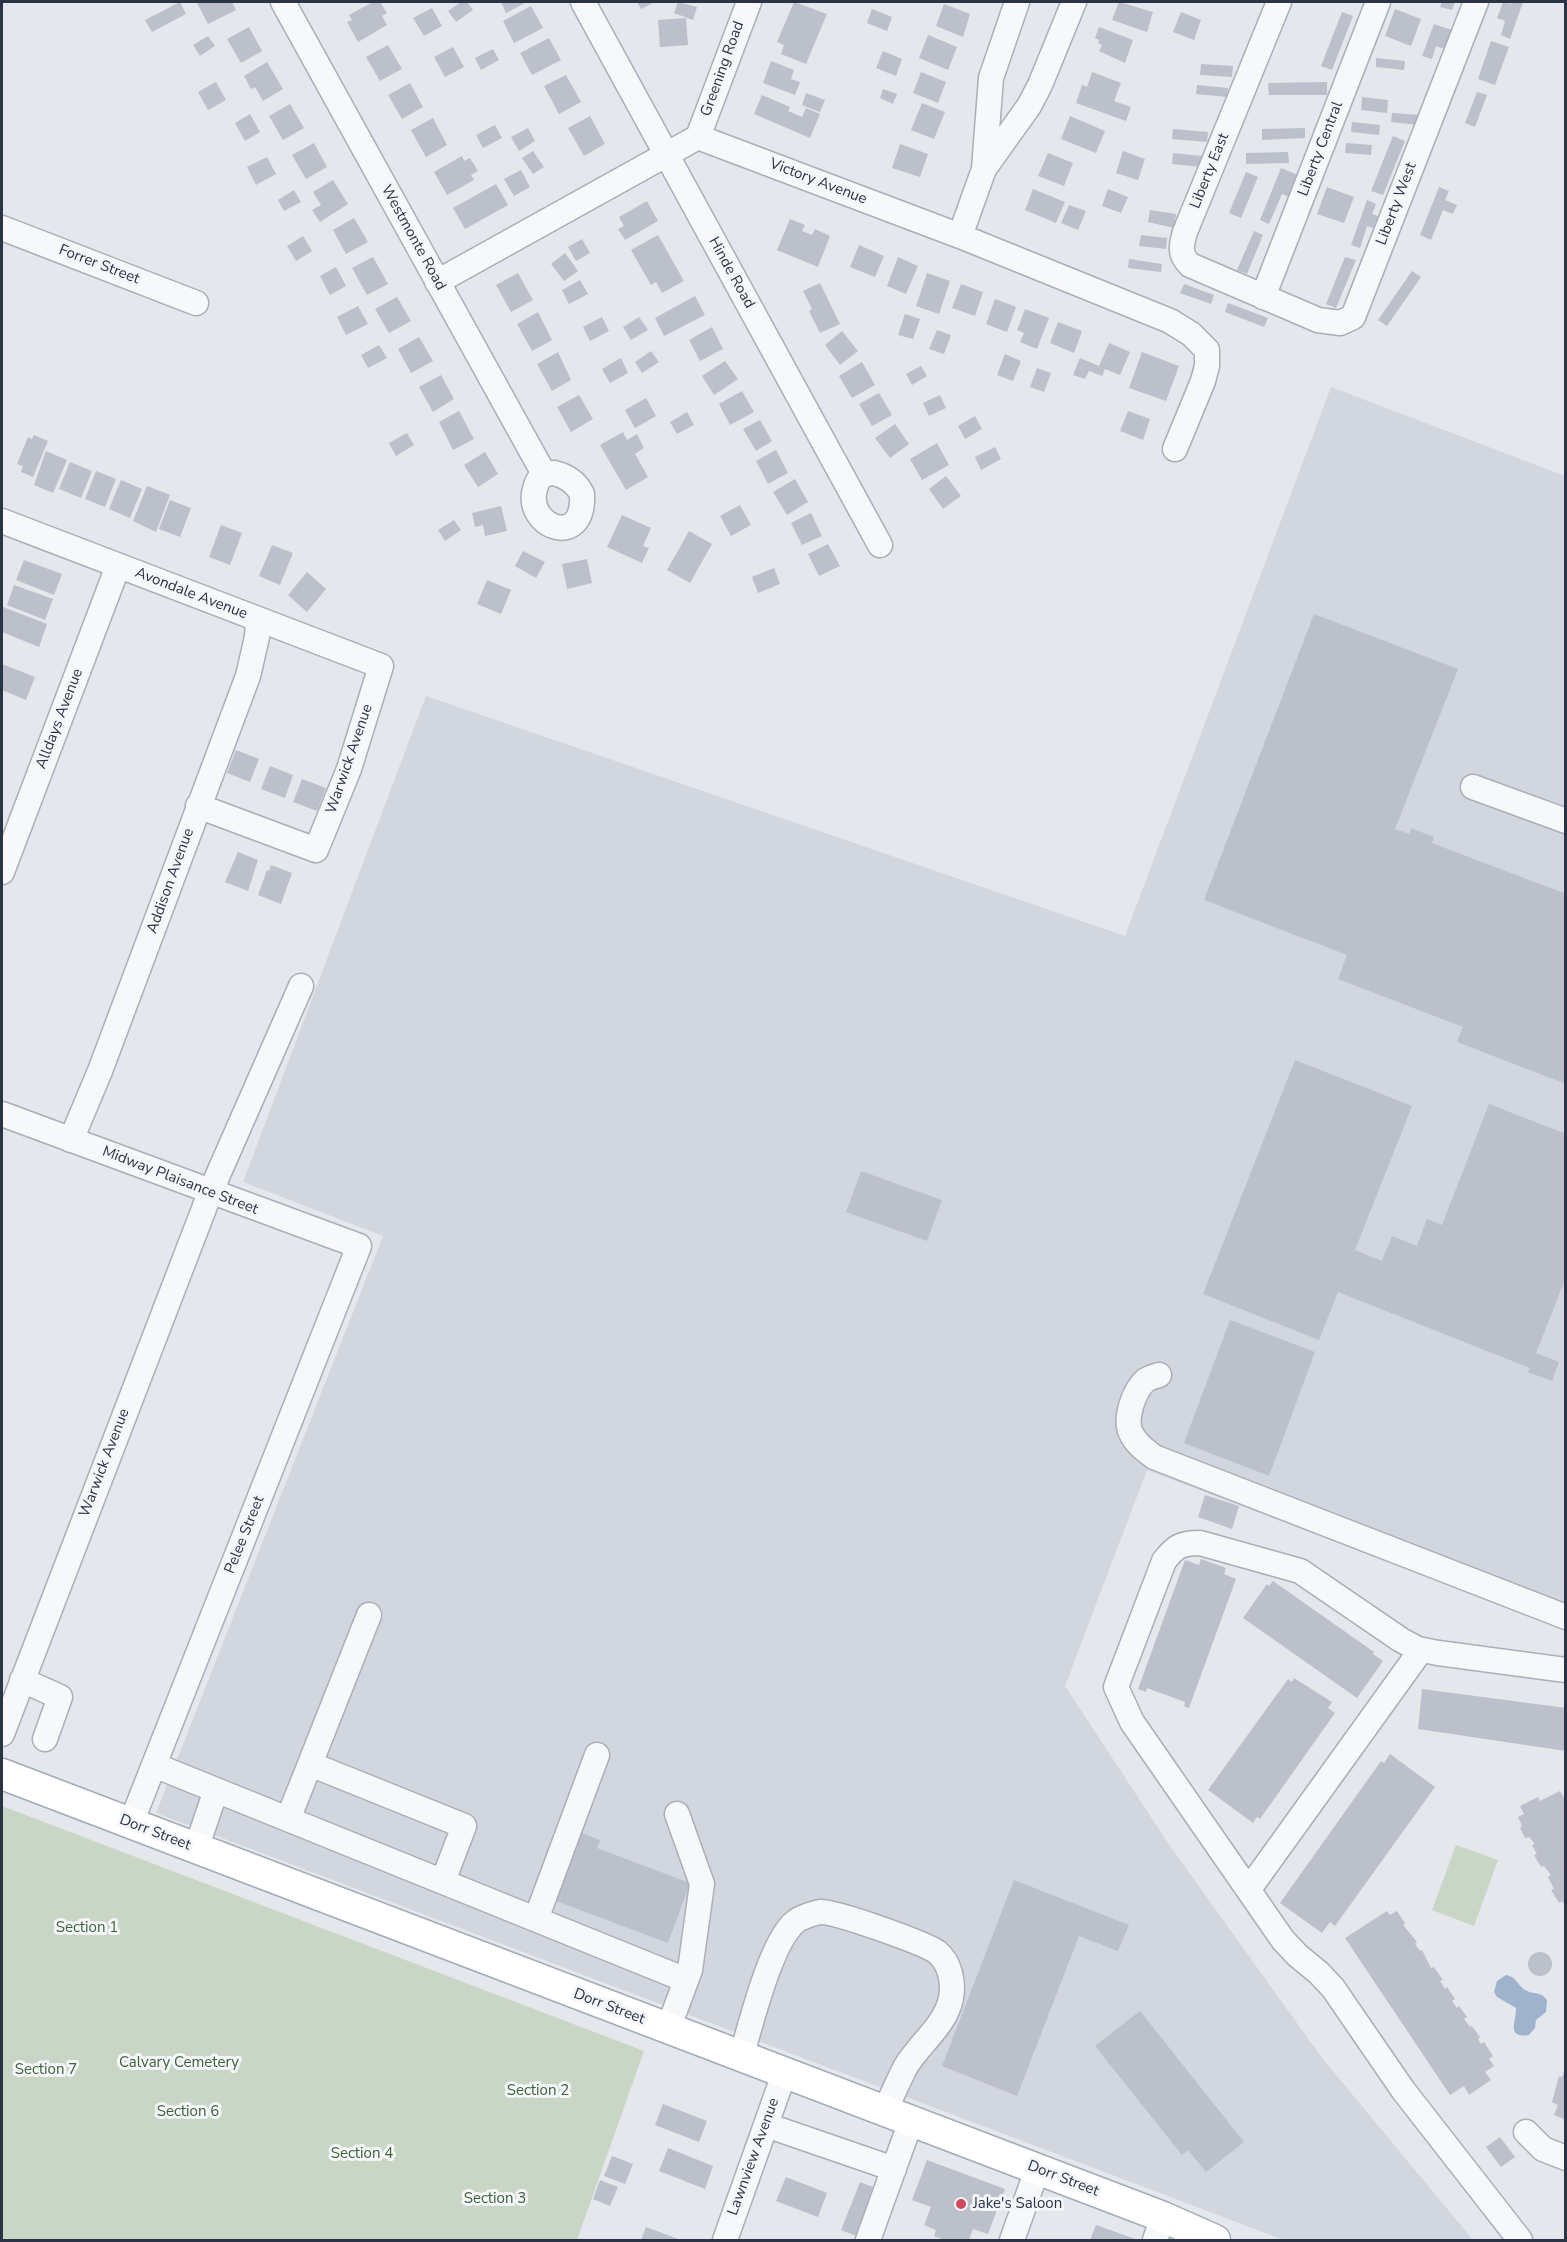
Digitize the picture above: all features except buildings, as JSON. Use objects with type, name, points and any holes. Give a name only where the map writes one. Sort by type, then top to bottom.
[{"type":"main road","name":"Dorr Street","points":[[2,1774],[1037,2170],[1159,2229],[1215,2241]]},
{"type":"street","name":"Westmonte Road","points":[[283,2],[544,474]]},
{"type":"street","name":"Hinde Road","points":[[583,2],[880,545]]},
{"type":"street","name":"Greening Road","points":[[698,138],[749,2]]},
{"type":"street","points":[[960,236],[984,169],[991,78],[1017,2]]},
{"type":"street","points":[[984,169],[1029,106],[1074,2]]},
{"type":"street","name":"Liberty East","points":[[1263,297],[1190,265],[1183,258],[1181,248],[1185,232],[1278,2]]},
{"type":"street","name":"Liberty Central","points":[[1263,297],[1378,2]]},
{"type":"street","name":"Liberty West","points":[[1263,297],[1318,320],[1340,323],[1353,317],[1476,2]]},
{"type":"street","points":[[437,282],[698,138]]},
{"type":"street","name":"Victory Avenue","points":[[698,138],[960,236],[1170,321],[1191,334],[1207,350],[1207,366],[1175,449]]},
{"type":"street","name":"Forrer Street","points":[[2,228],[196,303]]},
{"type":"street","name":"Avondale Avenue","points":[[2,521],[381,666]]},
{"type":"street","name":"Alldays Avenue","points":[[2,873],[118,566]]},
{"type":"street","name":"Addison Avenue","points":[[71,1140],[100,1071],[248,676],[257,637],[258,619]]},
{"type":"street","name":"Warwick Avenue","points":[[198,806],[316,850],[349,769],[381,666]]},
{"type":"street","points":[[1473,787],[1566,821]]},
{"type":"street","name":"Warwick Avenue","points":[[2,1734],[210,1193],[301,986]]},
{"type":"street","name":"Midway Plaisance Street","points":[[2,1114],[210,1193],[359,1246]]},
{"type":"street","name":"Pelee Street","points":[[131,1823],[359,1246]]},
{"type":"street","points":[[1160,1374],[1146,1380],[1136,1394],[1130,1413],[1130,1431],[1139,1445],[1154,1457],[1566,1617]]},
{"type":"street","points":[[1520,2241],[1403,2090],[1333,1988],[1283,1940],[1132,1722],[1116,1687],[1164,1562],[1174,1548],[1186,1543],[1200,1543],[1300,1571],[1401,1640],[1421,1650],[1566,1670]]},
{"type":"street","points":[[288,1819],[369,1615]]},
{"type":"street","points":[[1249,1889],[1421,1650]]},
{"type":"street","points":[[22,1680],[60,1697],[45,1739]]},
{"type":"street","points":[[536,1919],[597,1755]]},
{"type":"street","points":[[310,1764],[464,1826],[443,1881]]},
{"type":"street","points":[[154,1765],[686,1980]]},
{"type":"street","points":[[196,1849],[216,1790]]},
{"type":"street","points":[[668,2029],[690,1970],[702,1884],[677,1814]]},
{"type":"street","points":[[741,2057],[765,1975],[780,1942],[795,1922],[820,1912],[847,1917],[937,1953],[951,1972],[951,1999],[940,2022],[907,2064],[897,2116],[894,2169],[868,2241]]},
{"type":"street","name":"Lawnview Avenue","points":[[725,2241],[784,2074]]},
{"type":"street","points":[[766,2125],[894,2169]]},
{"type":"street","points":[[1526,2132],[1543,2149],[1566,2158]]},
{"type":"street","points":[[1012,2241],[1037,2170]]},
{"type":"shaded area","points":[[1331,387],[1565,476],[1565,1630],[1147,1470],[1065,1686],[1168,1843],[1322,2058],[1473,2240],[1284,2240],[156,1813],[383,1236],[243,1182],[426,696],[1125,936]]},
{"type":"green space","name":"Calvary Cemetery","points":[[2,1806],[644,2051],[577,2240],[2,2240]]},
{"type":"green space","points":[[1456,1845],[1498,1860],[1474,1926],[1432,1910]]},
{"type":"water","points":[[1506,1975],[1512,1977],[1525,1990],[1542,1995],[1547,2000],[1546,2012],[1536,2020],[1535,2028],[1529,2035],[1517,2034],[1514,2027],[1516,2008],[1497,1997],[1494,1992],[1497,1981]]},
{"type":"place","name":"Jake's Saloon","points":[[961,2204]]},
{"type":"park label","name":"Section 1","points":[[87,1928]]},
{"type":"park label","name":"Section 7","points":[[46,2070]]},
{"type":"park label","name":"Section 2","points":[[538,2091]]},
{"type":"park label","name":"Section 6","points":[[188,2112]]},
{"type":"park label","name":"Section 4","points":[[362,2154]]},
{"type":"park label","name":"Section 3","points":[[495,2199]]}]
